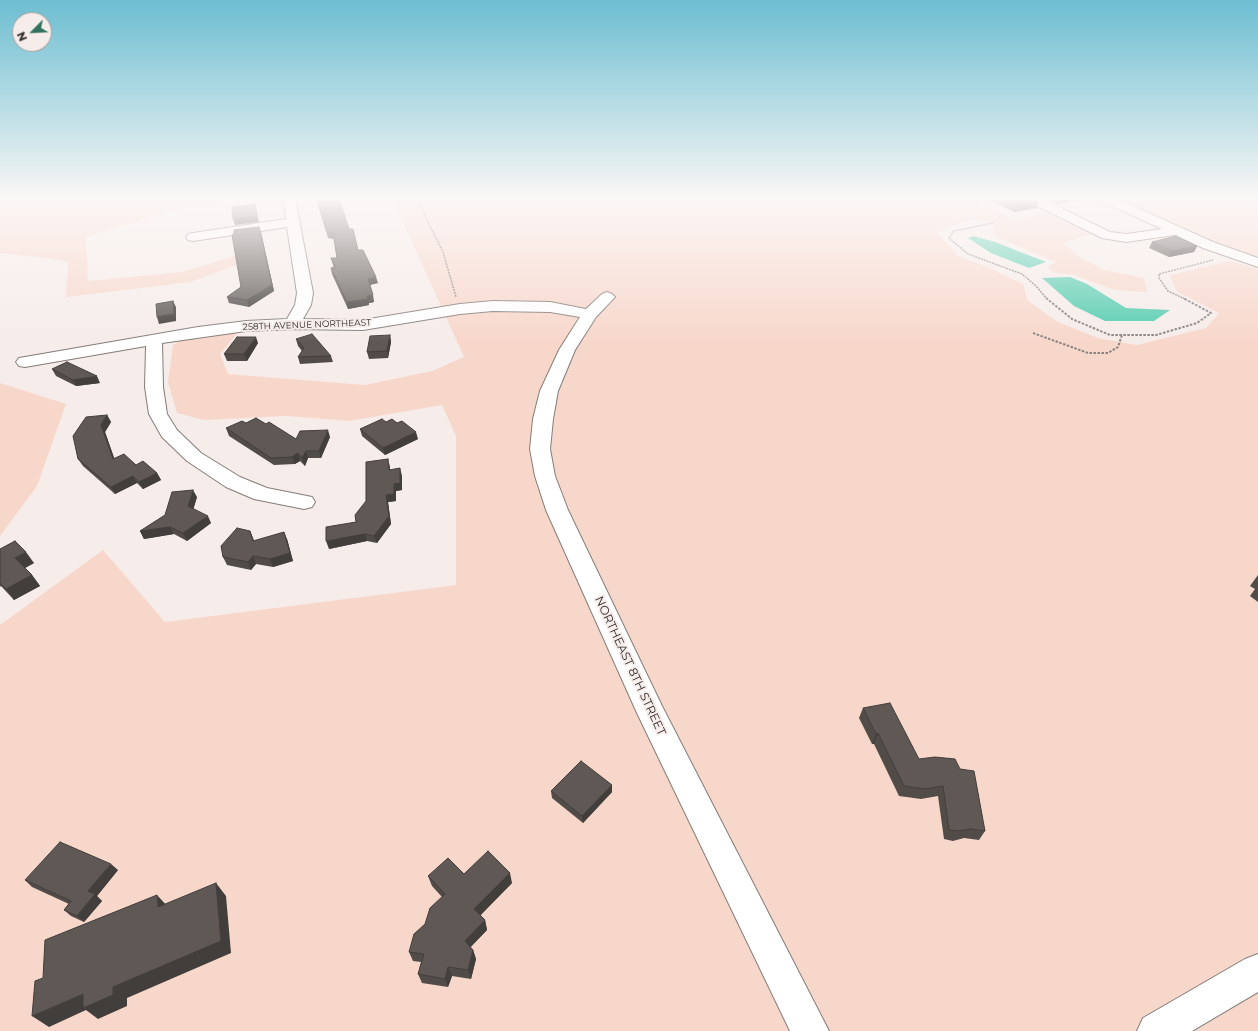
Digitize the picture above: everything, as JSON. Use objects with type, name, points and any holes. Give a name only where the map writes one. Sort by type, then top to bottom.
[{"type":"street","points":[[293,324],[303,305],[305,294],[298,246]]},
{"type":"street","points":[[1212,246],[1258,263]]},
{"type":"street","name":"258TH AVENUE NORTHEAST","points":[[25,362],[154,339],[246,326],[293,324],[363,325],[460,309],[520,306],[550,307],[598,305]]},
{"type":"street","name":"NORTHEAST 8TH STREET","points":[[598,305],[567,350],[549,391],[543,419],[540,449],[545,476],[557,510],[651,713],[810,1031]]},
{"type":"street","points":[[154,339],[154,387],[158,414],[169,433],[194,457],[233,482],[262,494],[304,502]]},
{"type":"street","points":[[1156,1031],[1258,972]]},
{"type":"path","points":[[440,246],[460,309]]},
{"type":"path","points":[[959,246],[968,254],[1022,274],[1036,286],[1048,301],[1072,319],[1110,335],[1156,335],[1197,323],[1211,313],[1168,291],[1159,278],[1160,274],[1237,256]]},
{"type":"path","points":[[1033,333],[1088,353],[1108,353],[1118,347],[1122,335]]},
{"type":"shaded area","points":[[0,246],[86,246],[88,281],[182,272],[238,255],[260,257],[190,282],[66,297],[68,263],[61,260],[0,253]]},
{"type":"shaded area","points":[[414,246],[949,246],[958,256],[987,267],[1023,284],[1028,301],[1058,322],[1098,338],[1137,345],[1206,328],[1219,313],[1176,291],[1170,275],[1231,261],[1258,269],[1258,1031],[0,1031],[0,625],[103,550],[165,622],[456,585],[456,436],[442,405],[349,421],[286,416],[204,420],[177,413],[168,382],[173,345],[181,340],[193,337],[240,330],[220,354],[228,374],[365,385],[432,371],[464,357]]},
{"type":"shaded area","points":[[980,246],[1005,246],[1046,262],[1029,268],[991,253]]},
{"type":"shaded area","points":[[1018,246],[1067,246],[1080,257],[1104,270],[1144,278],[1147,292],[1114,290],[1074,275],[1055,273],[1047,267],[1056,262]]},
{"type":"shaded area","points":[[1226,246],[1258,246],[1258,258]]},
{"type":"shaded area","points":[[1070,277],[1087,284],[1126,308],[1170,310],[1154,321],[1105,321],[1074,306],[1042,278]]},
{"type":"shaded area","points":[[0,383],[66,404],[37,486],[0,536]]},
{"type":"building","points":[[234,246],[263,246],[272,285],[247,300],[227,297],[241,287]]},
{"type":"building","points":[[335,246],[357,246],[358,250],[363,250],[376,277],[368,279],[373,295],[367,296],[368,299],[347,302],[331,268],[335,267],[331,258],[337,258]]},
{"type":"building","points":[[1161,246],[1196,246],[1172,251]]},
{"type":"building","points":[[173,301],[174,314],[157,317],[156,304]]},
{"type":"building","points":[[312,334],[331,356],[298,357],[304,348],[296,339]]},
{"type":"building","points":[[390,335],[387,351],[367,352],[370,336]]},
{"type":"building","points":[[237,337],[256,337],[244,354],[224,354]]},
{"type":"building","points":[[67,362],[97,376],[73,380],[52,369]]},
{"type":"building","points":[[107,415],[101,425],[113,459],[124,454],[136,465],[143,461],[157,473],[139,482],[133,476],[111,487],[78,459],[73,436],[86,417]]},
{"type":"building","points":[[256,418],[266,424],[269,422],[296,439],[300,431],[328,430],[319,451],[306,451],[302,458],[298,453],[292,457],[271,458],[226,428],[242,421],[246,423]]},
{"type":"building","points":[[382,419],[386,422],[392,419],[397,423],[402,421],[416,432],[383,448],[360,429]]},
{"type":"building","points":[[388,459],[389,470],[400,468],[400,483],[394,484],[394,494],[386,495],[389,516],[374,536],[365,534],[326,541],[326,527],[356,522],[355,515],[366,501],[366,462]]},
{"type":"building","points":[[193,490],[188,506],[208,516],[183,533],[170,527],[140,531],[165,515],[172,492]]},
{"type":"building","points":[[237,528],[250,531],[253,541],[284,532],[290,553],[270,559],[253,556],[248,562],[223,557],[221,546]]},
{"type":"building","points":[[15,541],[26,552],[15,558],[32,575],[6,589],[0,583],[0,549]]},
{"type":"building","points":[[890,703],[919,759],[935,757],[955,759],[960,769],[974,771],[985,831],[970,829],[958,831],[949,830],[943,786],[925,789],[904,786],[878,733],[876,734],[863,708]]},
{"type":"building","points":[[581,761],[612,785],[582,816],[551,791]]},
{"type":"building","points":[[60,842],[111,864],[88,891],[95,894],[77,916],[64,910],[71,901],[25,880]]},
{"type":"building","points":[[488,851],[510,873],[474,909],[485,920],[465,941],[473,950],[468,970],[448,967],[445,979],[418,974],[424,954],[409,952],[414,934],[425,924],[430,908],[445,894],[428,876],[448,858],[464,874]]},
{"type":"building","points":[[216,883],[221,941],[113,987],[113,995],[83,1008],[83,994],[32,1016],[35,981],[43,978],[45,940],[157,895],[158,907]]}]
